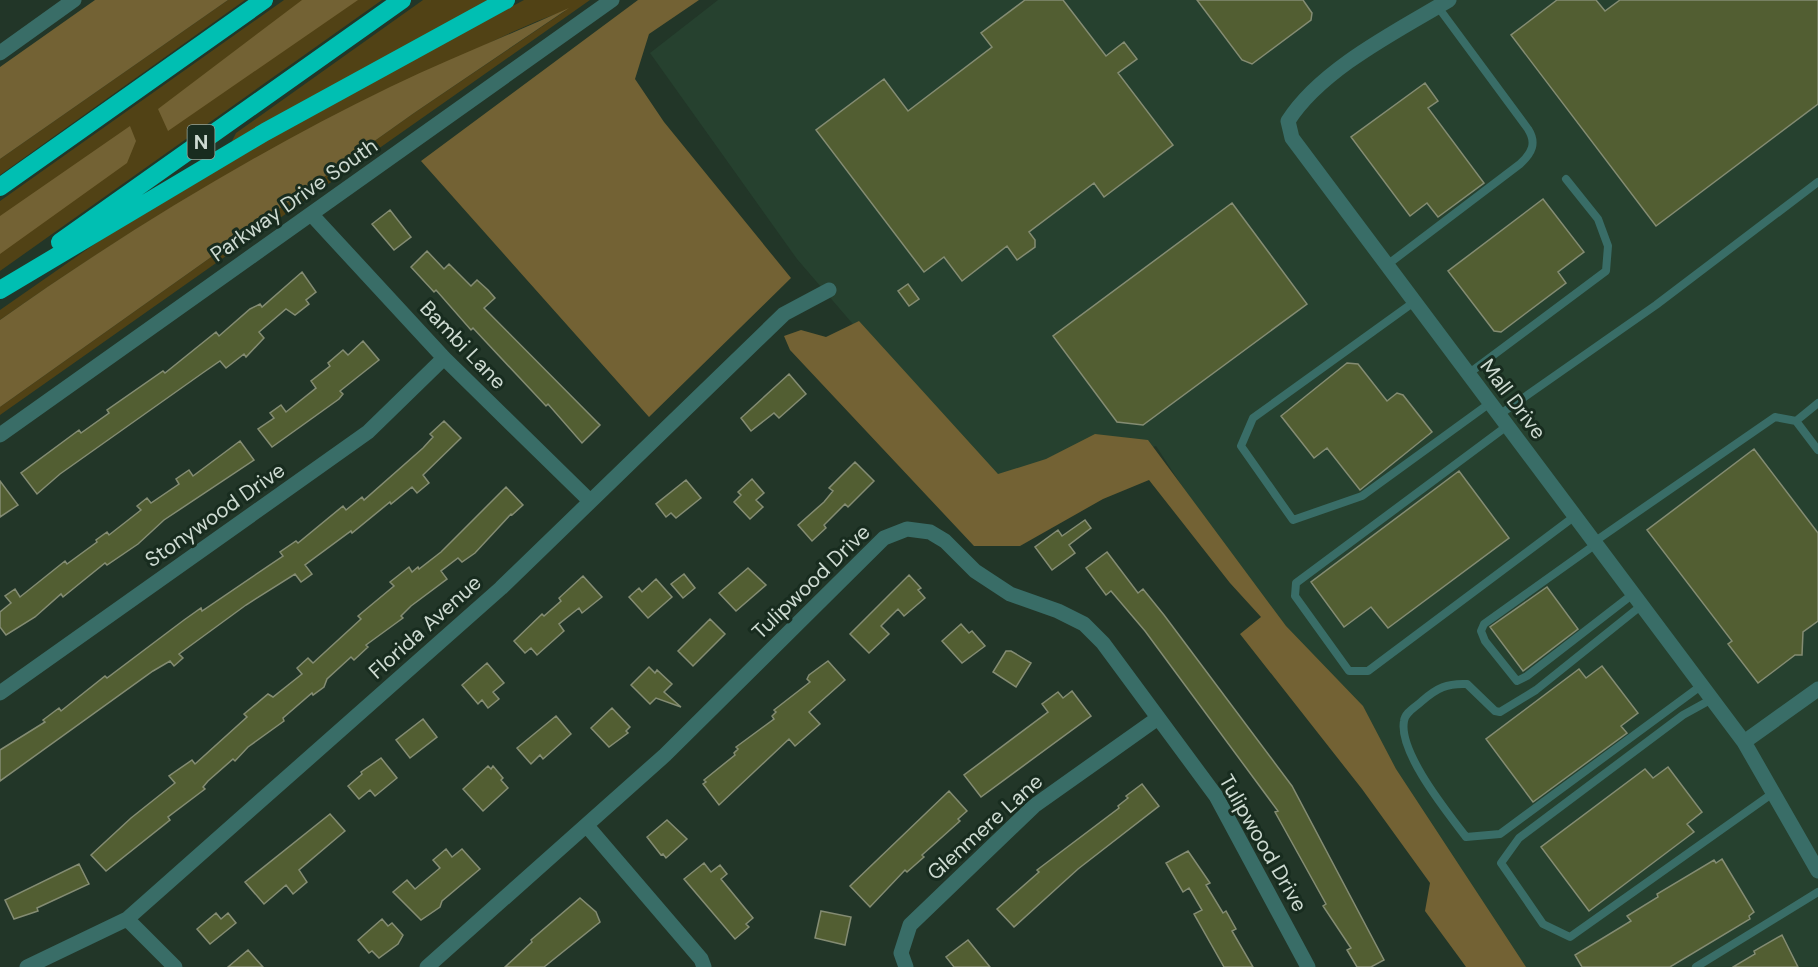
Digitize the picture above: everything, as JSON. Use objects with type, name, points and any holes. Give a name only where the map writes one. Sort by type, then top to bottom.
[{"type":"highway","points":[[0,187],[264,0]]},
{"type":"highway","name":"N","points":[[0,284],[402,0]]},
{"type":"highway","points":[[0,290],[265,132],[506,0]]},
{"type":"street","points":[[0,53],[74,0]]},
{"type":"street","name":"Parkway Drive South","points":[[0,435],[612,0]]},
{"type":"street","name":"Mall Drive","points":[[1444,3],[1377,41],[1310,94],[1299,104],[1288,121],[1292,138],[1744,742],[1818,871]]},
{"type":"street","name":"Bambi Lane","points":[[311,214],[444,358],[589,500]]},
{"type":"street","name":"Florida Avenue","points":[[27,967],[127,919],[493,595],[784,314],[829,290]]},
{"type":"street","name":"Stonywood Drive","points":[[0,693],[368,432],[444,358]]},
{"type":"street","name":"Tulipwood Drive","points":[[427,967],[665,755],[884,538],[907,529],[930,532],[945,541],[975,571],[1010,594],[1058,611],[1084,624],[1103,643],[1216,796],[1308,967]]},
{"type":"street","points":[[1744,742],[1818,689]]},
{"type":"street","name":"Glenmere Lane","points":[[906,967],[901,953],[910,925],[1034,806],[1158,718]]},
{"type":"street","points":[[587,826],[702,959],[704,967]]},
{"type":"street","points":[[127,919],[175,967]]},
{"type":"lane","points":[[1387,266],[1520,164],[1533,147],[1534,138],[1444,3]]},
{"type":"lane","points":[[1468,374],[1606,271],[1608,246],[1598,219],[1566,179]]},
{"type":"lane","points":[[1414,302],[1253,418],[1241,446],[1293,520],[1362,496],[1498,415],[1656,305],[1818,182]]},
{"type":"lane","points":[[1796,421],[1818,404]]},
{"type":"lane","points":[[1498,415],[1296,583],[1295,596],[1350,671],[1368,671],[1575,516]]},
{"type":"lane","points":[[1637,600],[1517,681],[1485,641],[1481,631],[1484,624],[1595,543],[1775,417],[1796,421],[1818,450]]},
{"type":"lane","points":[[1637,600],[1536,690],[1500,712],[1495,711],[1467,684],[1449,683],[1432,692],[1406,715],[1403,723],[1405,735],[1420,776],[1466,837],[1500,834],[1702,685]]},
{"type":"lane","points":[[1712,699],[1683,715],[1519,838],[1501,863],[1543,924],[1570,937],[1773,793]]},
{"type":"lane","points":[[1696,967],[1818,892]]},
{"type":"shaded area","points":[[95,0],[228,0],[0,159],[0,67]]},
{"type":"shaded area","points":[[228,0],[245,0],[0,175],[0,159]]},
{"type":"shaded area","points":[[284,0],[382,0],[0,271],[0,201]]},
{"type":"shaded area","points":[[302,0],[358,0],[168,131],[158,109]]},
{"type":"shaded area","points":[[423,0],[497,0],[239,141],[232,141],[236,133]]},
{"type":"shaded area","points":[[524,0],[590,0],[0,415],[0,407],[414,113],[565,11],[522,28],[393,87],[277,147],[108,247],[0,320],[0,310],[112,232],[282,130]]},
{"type":"shaded area","points":[[638,0],[699,0],[649,34],[635,79],[664,122],[791,278],[649,417],[421,161]]},
{"type":"shaded area","points":[[718,0],[1818,0],[1818,967],[1494,967],[1156,446],[1004,500],[797,259],[650,53]]},
{"type":"shaded area","points":[[569,8],[414,113],[0,407],[0,320],[142,225],[289,139],[390,87]]},
{"type":"shaded area","points":[[130,126],[136,141],[127,163],[0,254],[0,216]]},
{"type":"shaded area","points":[[859,321],[998,474],[1046,459],[1095,434],[1148,440],[1286,626],[1363,706],[1396,769],[1526,967],[1466,967],[1425,911],[1430,883],[1362,789],[1240,634],[1261,617],[1230,583],[1149,480],[1103,499],[1020,546],[974,546],[790,350],[784,336],[801,330],[826,337]]},
{"type":"building","points":[[1025,0],[1063,0],[1106,56],[1124,42],[1137,59],[1118,73],[1173,145],[1104,197],[1094,183],[1029,232],[1035,240],[1035,247],[1017,260],[1007,246],[962,281],[944,257],[924,272],[816,130],[884,79],[908,111],[992,47],[981,33]]},
{"type":"building","points":[[1197,0],[1303,0],[1312,13],[1311,20],[1252,64],[1242,60]]},
{"type":"building","points":[[1557,0],[1596,0],[1605,11],[1620,0],[1818,0],[1818,104],[1656,226],[1511,35]]},
{"type":"building","points":[[1425,83],[1438,101],[1428,108],[1484,183],[1438,217],[1427,203],[1410,216],[1351,137]]},
{"type":"building","points":[[1543,199],[1584,252],[1558,272],[1566,283],[1501,332],[1494,331],[1448,271]]},
{"type":"building","points":[[1232,203],[1307,304],[1143,425],[1117,422],[1053,336]]},
{"type":"building","points":[[390,210],[411,237],[394,250],[372,224]]},
{"type":"building","points":[[427,251],[444,269],[449,264],[471,286],[477,280],[488,290],[495,298],[484,308],[600,425],[582,443],[548,404],[546,406],[473,328],[471,330],[436,290],[434,292],[411,267]]},
{"type":"building","points":[[302,272],[316,292],[306,300],[309,304],[295,315],[286,309],[259,332],[264,338],[246,357],[244,354],[226,368],[220,361],[60,474],[37,494],[21,473],[79,430],[81,433],[109,413],[107,410],[163,371],[165,373],[216,332],[219,336],[250,309],[260,304],[262,307]]},
{"type":"building","points":[[908,284],[919,299],[909,306],[898,291]]},
{"type":"building","points":[[363,341],[379,360],[340,391],[343,394],[339,399],[272,447],[258,429],[274,418],[270,413],[281,405],[286,412],[316,388],[311,381],[330,366],[328,363],[343,350],[348,355]]},
{"type":"building","points":[[1347,363],[1358,364],[1387,401],[1397,393],[1403,395],[1432,432],[1360,490],[1327,448],[1314,458],[1281,416]]},
{"type":"building","points":[[789,374],[806,394],[779,418],[774,413],[751,431],[741,418]]},
{"type":"building","points":[[444,421],[461,438],[423,475],[429,483],[417,493],[412,487],[391,504],[390,502],[352,533],[351,531],[305,565],[312,574],[301,582],[295,574],[246,605],[179,654],[183,658],[174,666],[170,661],[153,671],[0,781],[0,750],[45,722],[43,720],[59,708],[61,711],[105,676],[107,678],[201,608],[202,611],[283,556],[280,552],[296,541],[298,543],[343,506],[346,510],[362,497],[364,500],[423,448],[433,437],[430,434]]},
{"type":"building","points":[[240,441],[254,460],[164,520],[138,544],[107,565],[105,563],[63,597],[61,594],[35,617],[6,635],[0,627],[0,612],[11,603],[5,596],[15,589],[20,597],[65,561],[67,564],[107,532],[109,535],[141,510],[137,506],[147,498],[151,503],[179,484],[176,479],[189,470],[193,476]]},
{"type":"building","points":[[1754,449],[1818,533],[1818,621],[1803,632],[1802,655],[1795,655],[1758,683],[1728,644],[1732,641],[1647,530]]},
{"type":"building","points":[[855,462],[874,481],[848,507],[845,504],[812,541],[798,525],[824,502],[833,491],[829,488]]},
{"type":"building","points":[[1459,471],[1509,538],[1388,628],[1371,607],[1344,627],[1311,582]]},
{"type":"building","points":[[752,479],[764,493],[756,500],[763,507],[750,519],[734,502],[741,495],[738,492]]},
{"type":"building","points":[[686,480],[701,498],[676,518],[671,513],[666,517],[656,504]]},
{"type":"building","points":[[0,481],[18,505],[0,517]]},
{"type":"building","points":[[506,487],[523,505],[511,514],[475,553],[462,562],[458,558],[441,571],[447,579],[411,606],[401,616],[403,618],[366,645],[368,647],[354,660],[351,657],[327,679],[324,687],[313,695],[312,693],[283,718],[284,721],[248,747],[235,761],[233,759],[208,781],[203,787],[205,789],[168,817],[170,820],[106,871],[91,855],[131,818],[175,783],[169,776],[192,760],[195,764],[247,717],[244,714],[268,694],[273,697],[302,674],[297,668],[308,658],[313,663],[361,619],[358,616],[394,586],[390,582],[409,567],[412,572],[418,567],[419,569],[441,552]]},
{"type":"building","points":[[1085,520],[1091,528],[1069,545],[1075,553],[1052,570],[1035,547],[1058,530],[1062,536]]},
{"type":"building","points":[[1107,552],[1138,593],[1143,589],[1164,615],[1292,786],[1384,960],[1371,967],[1357,967],[1347,950],[1351,948],[1323,906],[1326,904],[1275,812],[1278,811],[1145,631],[1111,591],[1106,595],[1086,568]]},
{"type":"building","points":[[748,568],[766,585],[736,611],[719,593]]},
{"type":"building","points":[[684,574],[695,588],[683,598],[671,584]]},
{"type":"building","points":[[909,575],[921,588],[918,590],[925,598],[904,616],[898,609],[881,626],[889,634],[869,653],[850,634]]},
{"type":"building","points":[[583,576],[602,597],[582,613],[579,608],[559,624],[564,631],[537,655],[531,648],[525,653],[514,641],[542,614],[544,616],[561,601],[559,598]]},
{"type":"building","points":[[656,579],[672,597],[648,618],[629,597],[639,588],[642,592]]},
{"type":"building","points":[[1547,587],[1578,629],[1523,671],[1490,627]]},
{"type":"building","points":[[710,619],[725,634],[693,666],[678,651]]},
{"type":"building","points":[[961,624],[969,633],[972,631],[985,646],[962,663],[942,641]]},
{"type":"building","points":[[1006,651],[1011,651],[1031,663],[1016,687],[993,672]]},
{"type":"building","points":[[828,661],[845,680],[809,712],[820,724],[795,746],[789,739],[719,805],[703,784],[706,782],[704,780],[735,755],[738,749],[736,747],[774,719],[772,716],[776,712],[774,710],[810,682],[807,679],[809,675]]},
{"type":"building","points":[[487,663],[504,683],[493,692],[499,699],[488,708],[482,700],[478,704],[462,685]]},
{"type":"building","points":[[1602,666],[1638,713],[1621,726],[1627,733],[1533,802],[1486,739],[1579,669],[1586,678]]},
{"type":"building","points":[[649,667],[655,673],[657,670],[672,684],[664,692],[681,707],[656,698],[650,704],[631,685]]},
{"type":"building","points":[[1072,691],[1091,716],[981,797],[964,775],[1048,712],[1042,704],[1058,692],[1063,698]]},
{"type":"building","points":[[612,708],[630,727],[626,731],[628,733],[609,747],[591,728]]},
{"type":"building","points":[[556,716],[571,734],[543,759],[540,755],[531,764],[517,748]]},
{"type":"building","points":[[423,719],[437,737],[410,758],[396,740]]},
{"type":"building","points":[[381,758],[397,778],[375,796],[370,790],[359,799],[348,786],[362,774],[361,772]]},
{"type":"building","points":[[488,766],[491,769],[493,766],[508,788],[483,811],[463,789]]},
{"type":"building","points":[[1668,767],[1702,812],[1687,824],[1694,832],[1589,911],[1541,847],[1645,769],[1653,778]]},
{"type":"building","points":[[1142,784],[1159,806],[1078,869],[1014,927],[997,909],[1039,872],[1037,870],[1119,808],[1118,806],[1128,798],[1126,796]]},
{"type":"building","points":[[949,791],[967,811],[958,819],[960,821],[922,855],[924,857],[907,872],[905,870],[870,907],[850,886]]},
{"type":"building","points":[[330,814],[345,831],[299,870],[307,882],[293,894],[286,885],[264,904],[245,882]]},
{"type":"building","points":[[667,820],[687,839],[666,858],[647,837]]},
{"type":"building","points":[[446,849],[452,857],[462,849],[480,869],[442,901],[440,907],[421,920],[393,892],[407,880],[415,889],[440,868],[433,860]]},
{"type":"building","points":[[1188,851],[1210,883],[1206,885],[1223,913],[1226,911],[1236,929],[1232,931],[1253,967],[1224,967],[1194,914],[1202,910],[1189,888],[1183,892],[1166,863]]},
{"type":"building","points":[[1722,859],[1754,912],[1749,916],[1750,919],[1670,967],[1582,967],[1575,955],[1631,921],[1627,916],[1658,897],[1657,894],[1714,860],[1716,863]]},
{"type":"building","points":[[704,863],[711,872],[720,865],[727,874],[721,879],[753,918],[746,924],[749,927],[735,939],[684,879]]},
{"type":"building","points":[[79,864],[89,884],[37,908],[38,911],[14,919],[5,900]]},
{"type":"building","points":[[580,898],[596,912],[600,922],[544,967],[505,967],[532,942],[531,940]]},
{"type":"building","points":[[821,911],[851,917],[845,945],[815,938]]},
{"type":"building","points":[[216,913],[221,919],[228,913],[236,923],[210,944],[197,929]]},
{"type":"building","points":[[382,919],[388,926],[392,923],[403,935],[398,944],[379,958],[372,951],[369,953],[358,940]]},
{"type":"building","points":[[1782,935],[1798,967],[1733,967],[1755,954],[1754,951]]},
{"type":"building","points":[[968,940],[990,967],[954,967],[946,957]]},
{"type":"building","points":[[248,950],[263,967],[228,967]]}]
